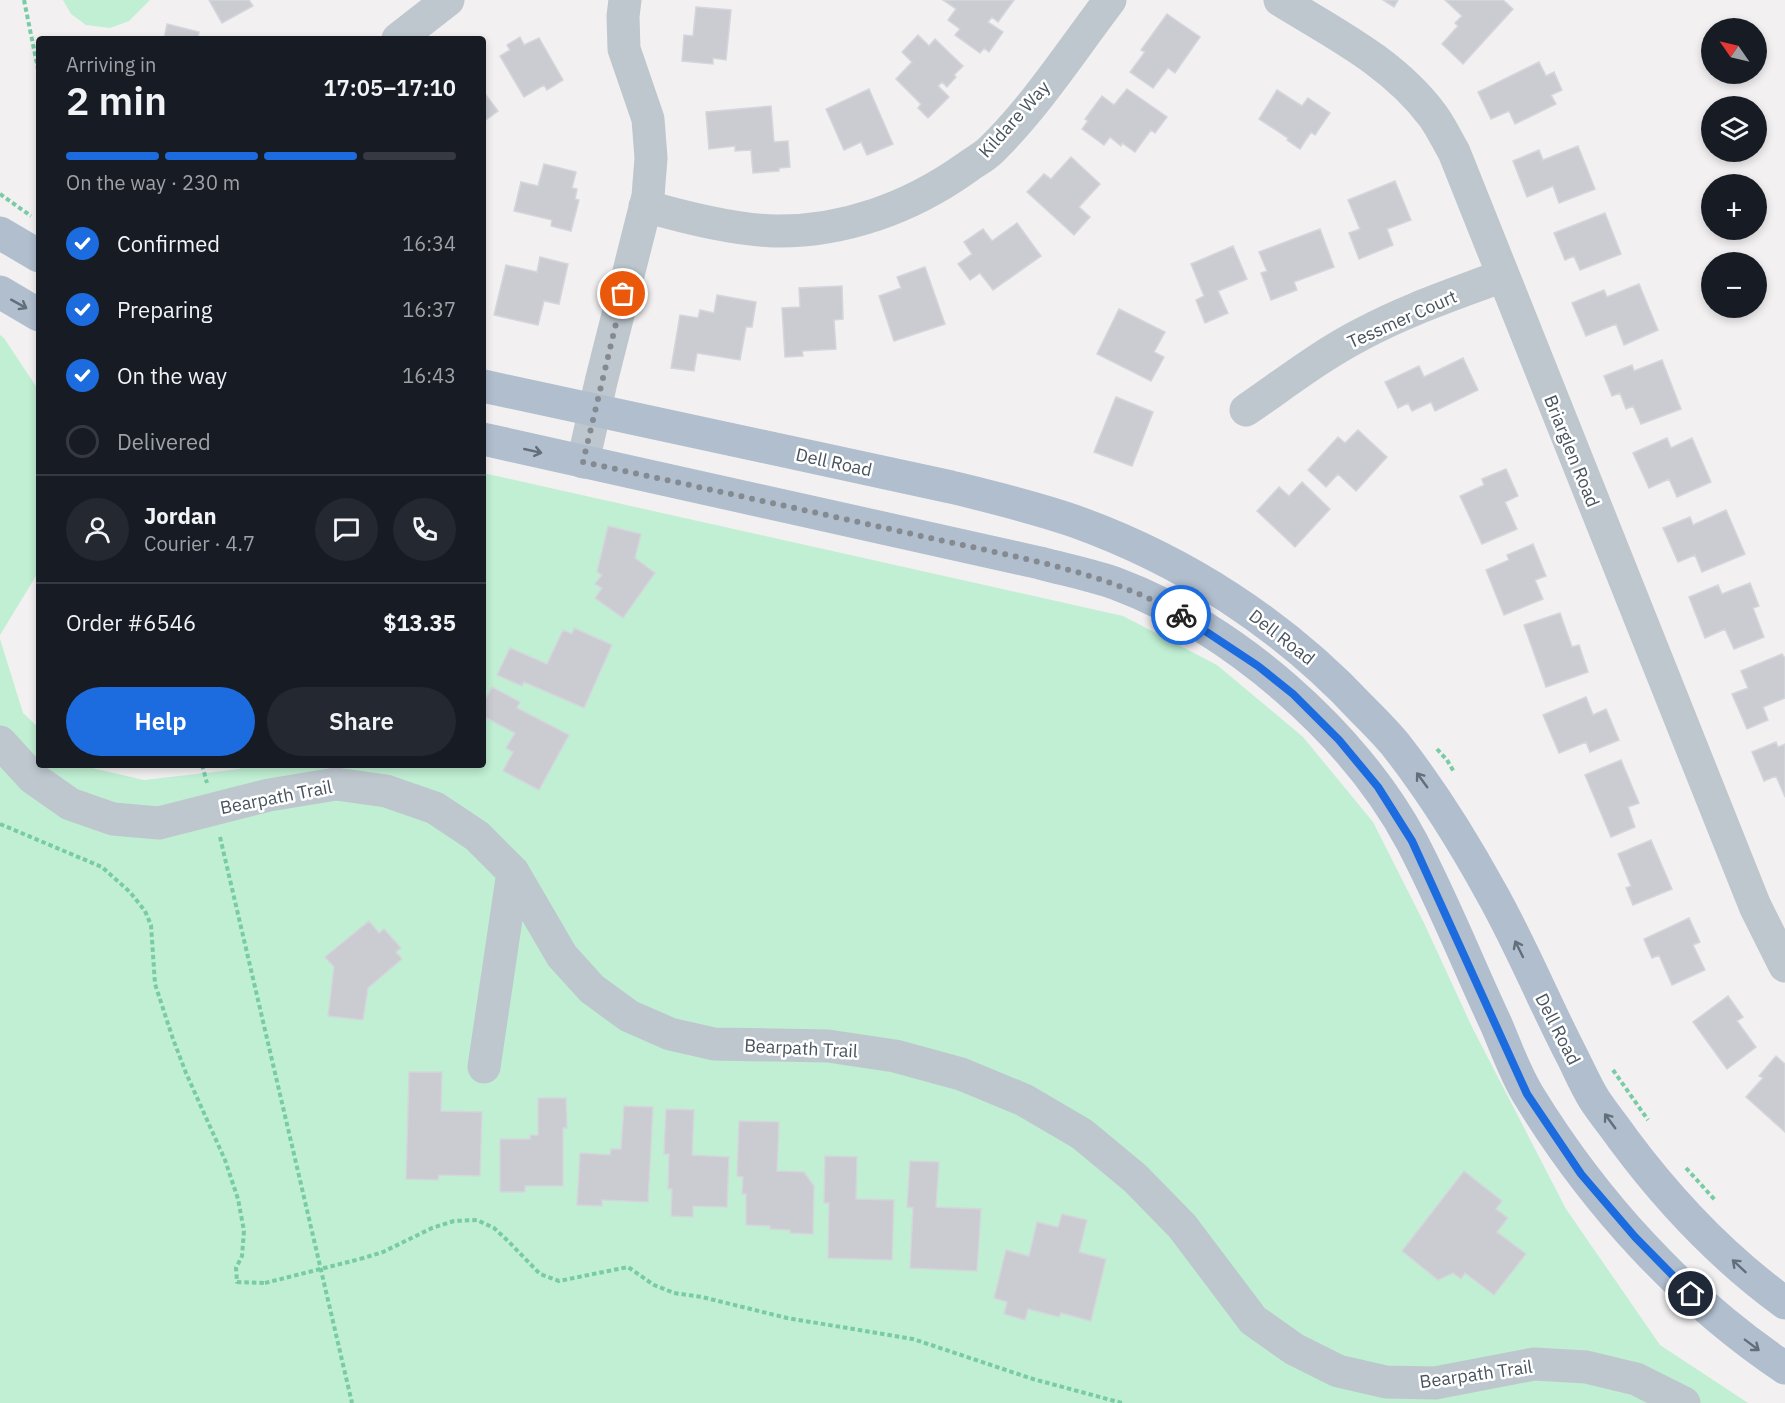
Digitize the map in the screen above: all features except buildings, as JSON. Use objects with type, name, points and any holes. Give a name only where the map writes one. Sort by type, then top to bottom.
[{"type":"main road","points":[[0,233],[36,254]]},
{"type":"main road","points":[[0,292],[36,313]]},
{"type":"main road","name":"Dell Road","points":[[486,387],[1026,506],[1076,522],[1146,550],[1202,580],[1267,622],[1331,676],[1394,742],[1445,813],[1493,894],[1549,1012],[1594,1099],[1639,1160],[1668,1197],[1703,1233],[1757,1282],[1785,1303]]},
{"type":"main road","name":"Dell Road","points":[[486,440],[1040,563],[1116,584],[1163,605],[1203,628],[1258,666],[1293,694],[1332,732],[1378,787],[1412,841],[1527,1094],[1581,1174],[1635,1237],[1691,1294],[1732,1330],[1785,1368]]},
{"type":"street","points":[[402,36],[448,0]]},
{"type":"street","points":[[583,462],[645,206],[651,158],[648,119],[624,49],[622,16],[625,0]]},
{"type":"street","name":"Kildare Way","points":[[645,206],[715,223],[774,231],[831,226],[889,212],[942,185],[990,151],[1029,107],[1110,0]]},
{"type":"street","name":"Briarglen Road","points":[[1280,0],[1375,58],[1408,86],[1434,117],[1454,152],[1755,906],[1785,966]]},
{"type":"street","name":"Tessmer Court","points":[[1246,410],[1333,350],[1361,334],[1389,320],[1502,276]]},
{"type":"street","name":"Bearpath Trail","points":[[0,741],[33,778],[70,804],[113,819],[159,823],[286,791],[373,777],[386,791],[435,808],[477,836],[513,872],[562,956],[592,989],[629,1016],[670,1034],[714,1044],[828,1046],[895,1056],[961,1074],[1024,1100],[1082,1134],[1136,1178],[1182,1226],[1253,1320],[1294,1349],[1338,1371],[1386,1382],[1435,1383],[1534,1364],[1586,1366],[1636,1379],[1684,1403]]},
{"type":"street","points":[[484,1067],[513,872]]},
{"type":"path","points":[[24,0],[36,59]]},
{"type":"path","points":[[0,194],[36,219]]},
{"type":"path","points":[[1432,743],[1447,760],[1459,781]]},
{"type":"path","points":[[214,809],[352,1403]]},
{"type":"path","points":[[0,824],[102,867],[130,892],[145,911],[151,925],[155,984],[173,1040],[225,1160],[238,1199],[244,1231],[242,1256],[236,1268],[237,1281],[265,1283],[360,1259],[383,1252],[432,1228],[454,1221],[477,1220],[494,1228],[540,1274],[559,1281],[628,1267],[654,1285],[674,1293],[702,1297],[787,1318],[914,1339],[1033,1379],[1122,1403]]},
{"type":"path","points":[[1607,1062],[1652,1126]]},
{"type":"path","points":[[1680,1161],[1716,1201]]},
{"type":"green space","points":[[63,0],[150,0],[129,21],[110,28],[86,25],[71,14]]},
{"type":"green space","points":[[0,335],[36,386],[36,576],[0,635]]},
{"type":"green space","points":[[486,474],[1123,616],[1217,665],[1303,737],[1373,822],[1424,923],[1472,1027],[1566,1209],[1660,1345],[1748,1403],[0,1403],[0,639],[23,713],[36,725],[36,768],[92,768],[144,780],[240,769],[486,768]]},
{"type":"way so far","points":[[623,294],[600,382],[583,462],[1040,563],[1116,584],[1181,615]]},
{"type":"route","points":[[1181,615],[1258,666],[1293,694],[1339,740],[1378,787],[1412,841],[1527,1094],[1581,1174],[1635,1237],[1691,1294]]}]
